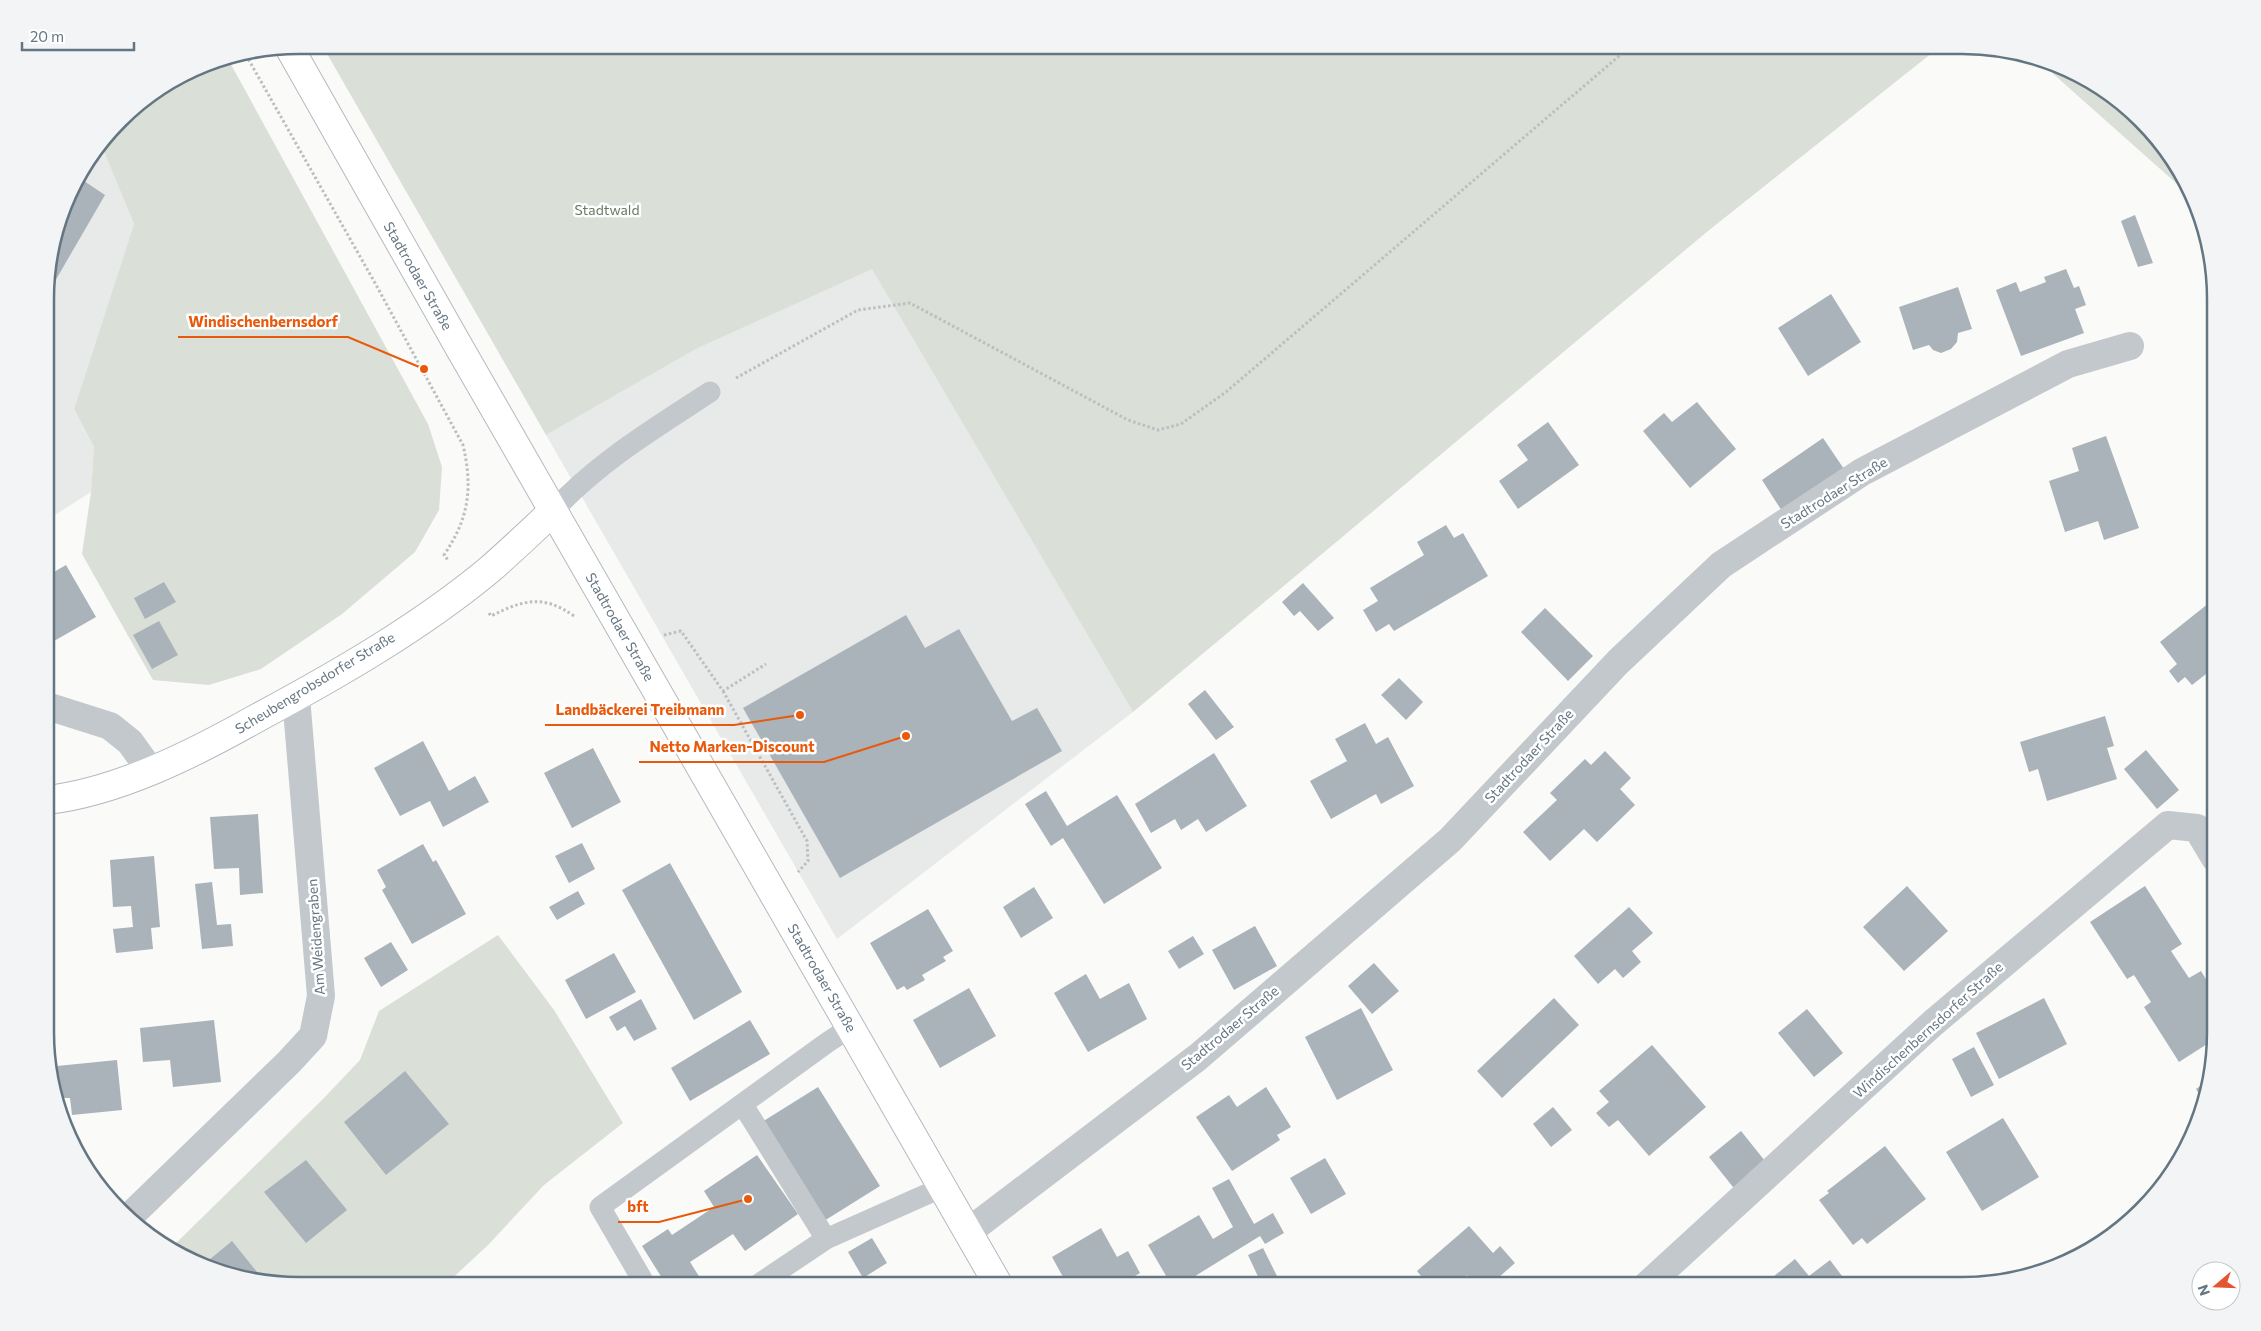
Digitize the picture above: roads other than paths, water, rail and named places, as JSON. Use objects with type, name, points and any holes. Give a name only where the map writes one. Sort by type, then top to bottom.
[{"type":"main road","name":"Stadtrodaer Straße","points":[[293,54],[553,511],[995,1277]]},
{"type":"main road","name":"Scheubengrobsdorfer Straße","points":[[54,799],[71,798],[150,770],[208,745],[296,697],[371,652],[468,586],[553,511]]},
{"type":"street","name":"Stadtrodaer Straße","points":[[968,1232],[1198,1057],[1450,840],[1618,662],[1721,565],[1862,472],[2068,364],[2130,346]]},
{"type":"street","name":"Am Weidengraben","points":[[133,1213],[289,1062],[313,1036],[321,996],[296,697]]},
{"type":"street","points":[[54,708],[110,726],[130,742],[150,770]]},
{"type":"street","name":"Windischenbernsdorfer Straße","points":[[1656,1277],[1932,1023],[2168,826],[2197,828],[2207,844]]},
{"type":"lane","points":[[553,511],[567,495],[627,446],[710,392]]},
{"type":"lane","points":[[641,1277],[600,1207],[828,1042],[851,1028]]},
{"type":"lane","points":[[743,1105],[826,1239]]},
{"type":"lane","points":[[769,1277],[826,1239],[943,1187]]},
{"type":"place","name":"Windischenbernsdorf","points":[[424,369]]},
{"type":"place","name":"Landbäckerei Treibmann","points":[[800,715]]},
{"type":"place","name":"Netto Marken-Discount","points":[[906,736]]},
{"type":"place","name":"bft","points":[[748,1199]]},
{"type":"park label","name":"Stadtwald","points":[[607,210]]}]
